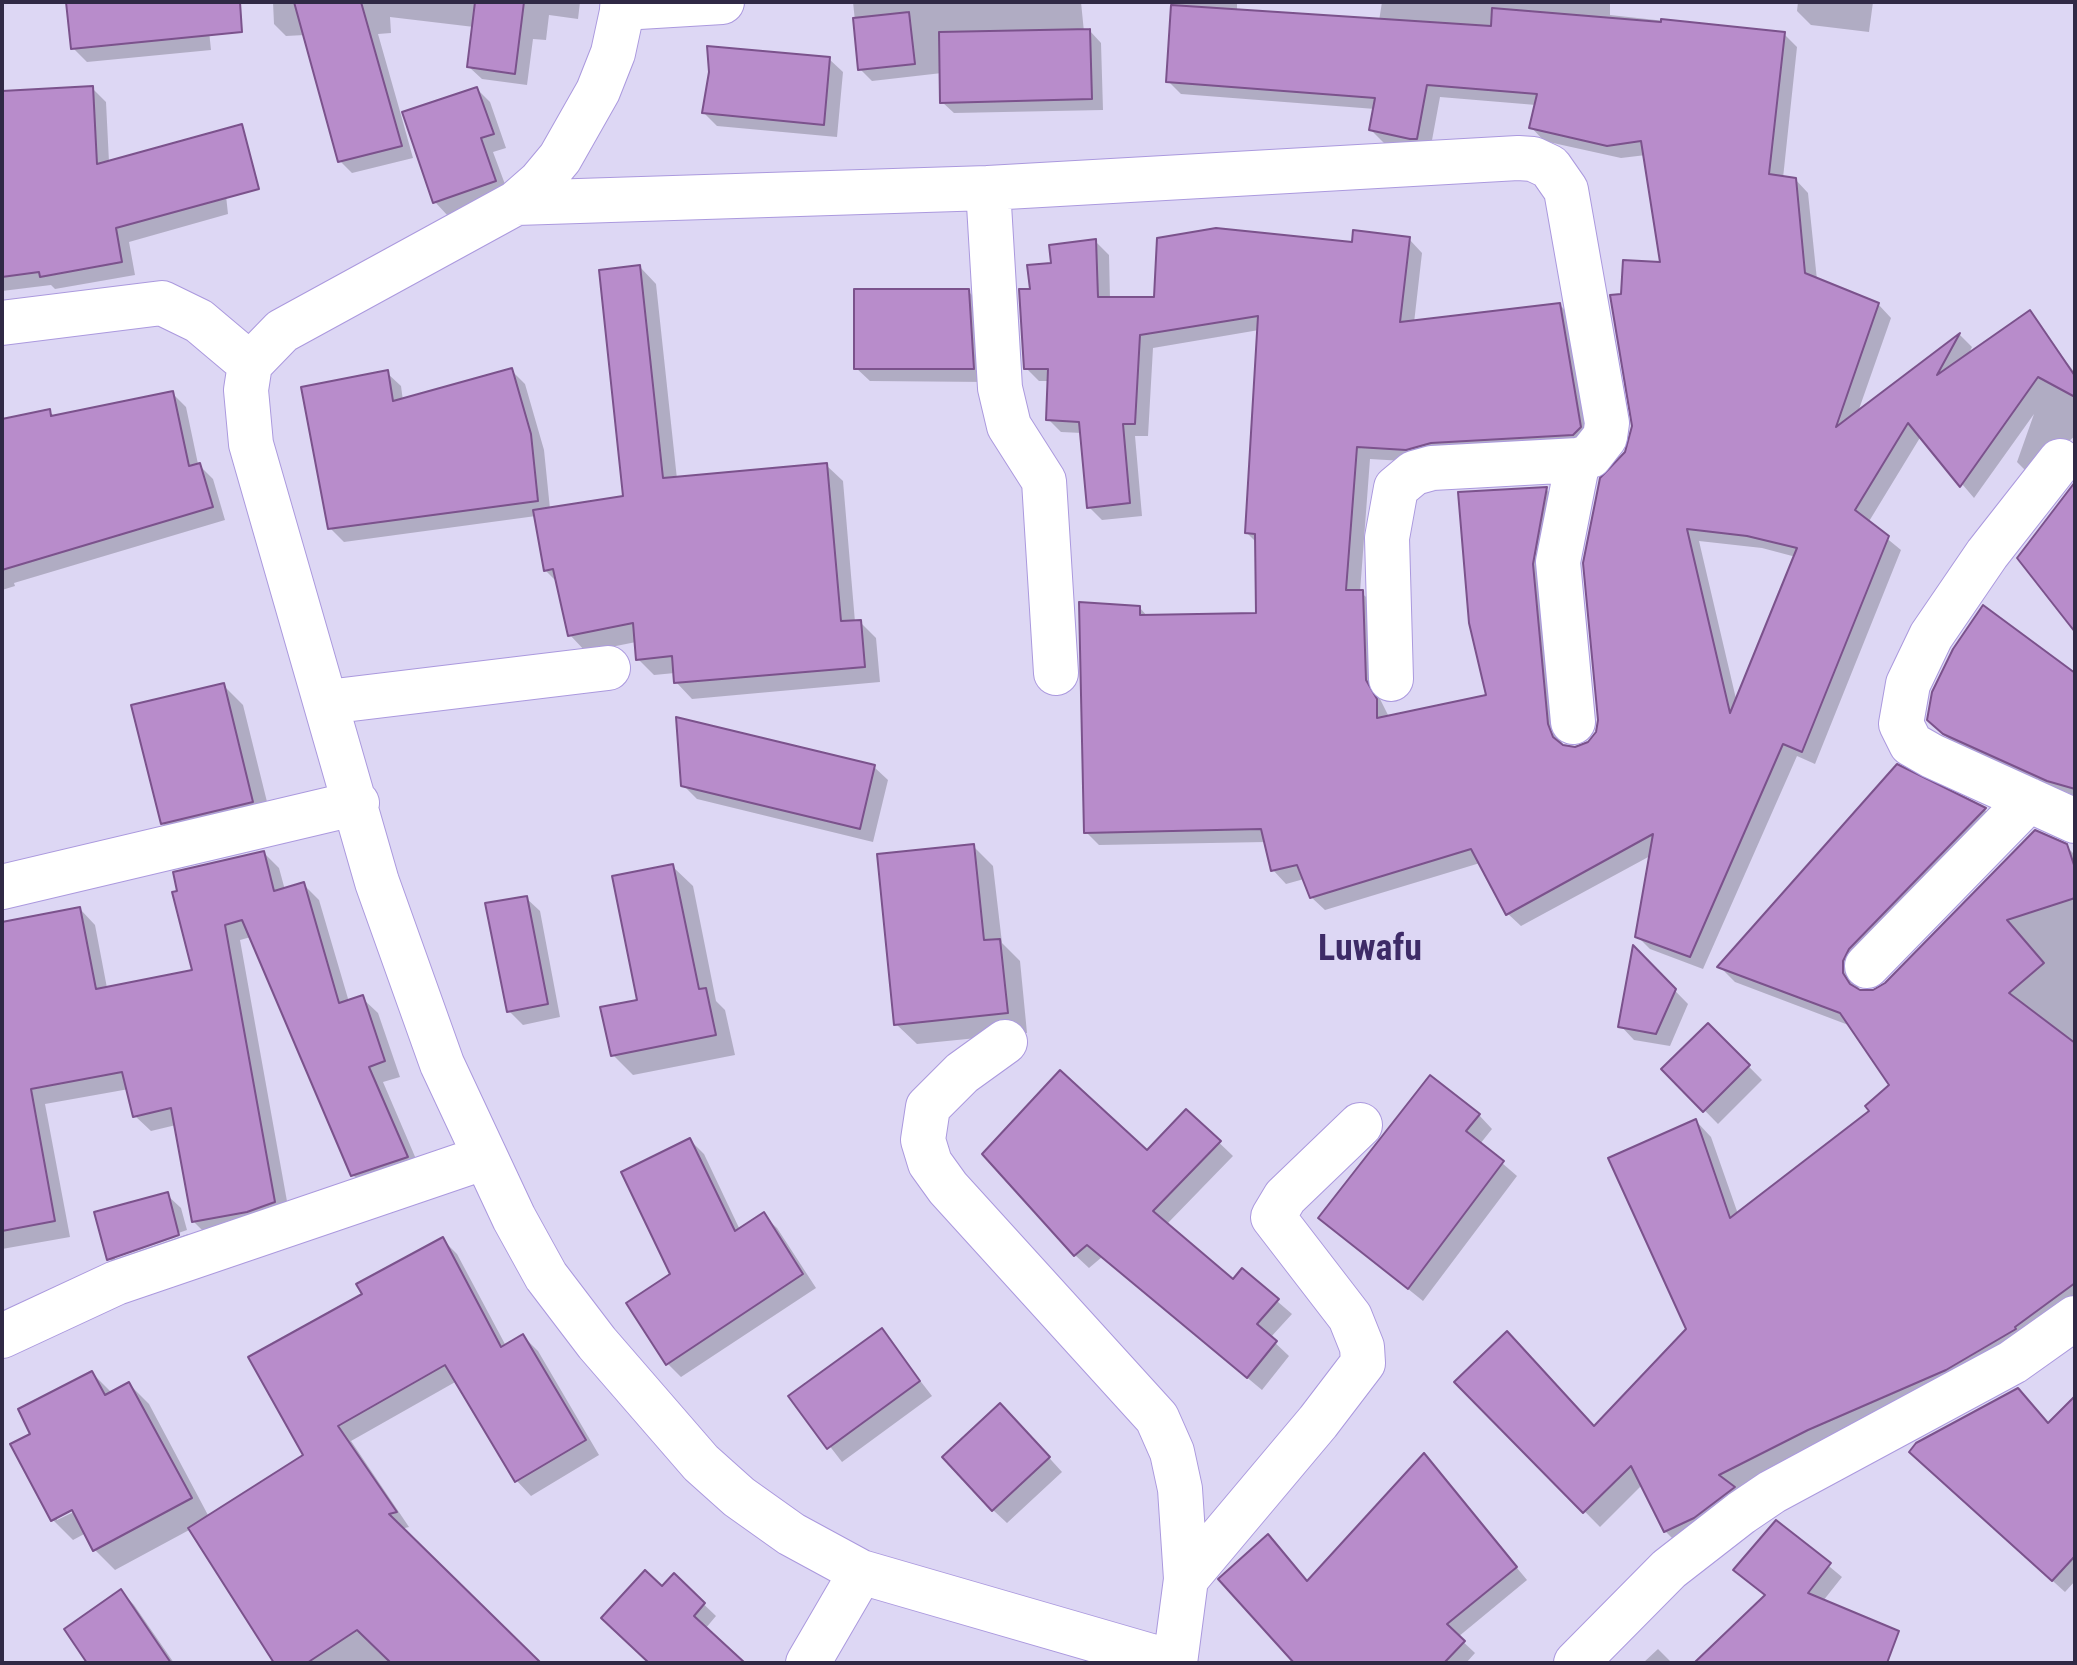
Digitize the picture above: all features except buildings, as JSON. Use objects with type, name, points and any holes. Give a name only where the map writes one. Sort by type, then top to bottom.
[{"type":"street","points":[[722,2],[623,5],[613,53],[598,91],[560,158],[516,203],[282,331],[250,364],[246,390],[251,444],[357,803],[377,882],[406,970],[483,1158],[546,1276],[597,1343],[701,1463],[739,1497],[791,1534],[861,1572],[1175,1663],[1186,1579],[1180,1489],[1172,1452],[1157,1418],[948,1188],[930,1163],[923,1140],[928,1107],[962,1073],[1005,1042]]},
{"type":"street","points":[[516,203],[988,188],[1533,159],[1550,167],[1566,190],[1607,423],[1605,437],[1590,456],[1578,460],[1432,468],[1414,473],[1396,488],[1387,538],[1391,679]]},
{"type":"street","points":[[988,188],[1000,388],[1009,426],[1044,481],[1056,673]]},
{"type":"street","points":[[2,323],[162,303],[199,321],[250,364]]},
{"type":"street","points":[[1573,722],[1558,562],[1578,460]]},
{"type":"street","points":[[2060,461],[1987,554],[1931,636],[1901,709],[1901,724],[1911,744],[2075,821]]},
{"type":"street","points":[[327,702],[608,668]]},
{"type":"street","points":[[1867,966],[2029,800]]},
{"type":"street","points":[[2,887],[357,803]]},
{"type":"street","points":[[1186,1579],[1318,1422],[1363,1363],[1362,1347],[1350,1317],[1273,1217],[1285,1197],[1360,1125]]},
{"type":"street","points":[[2,1336],[116,1283],[483,1158]]},
{"type":"street","points":[[1576,1663],[1669,1569],[1741,1513],[1772,1492],[2013,1362],[2075,1318]]},
{"type":"street","points":[[808,1663],[861,1572]]},
{"type":"district","name":"Luwafu","points":[[1370,951]]}]
